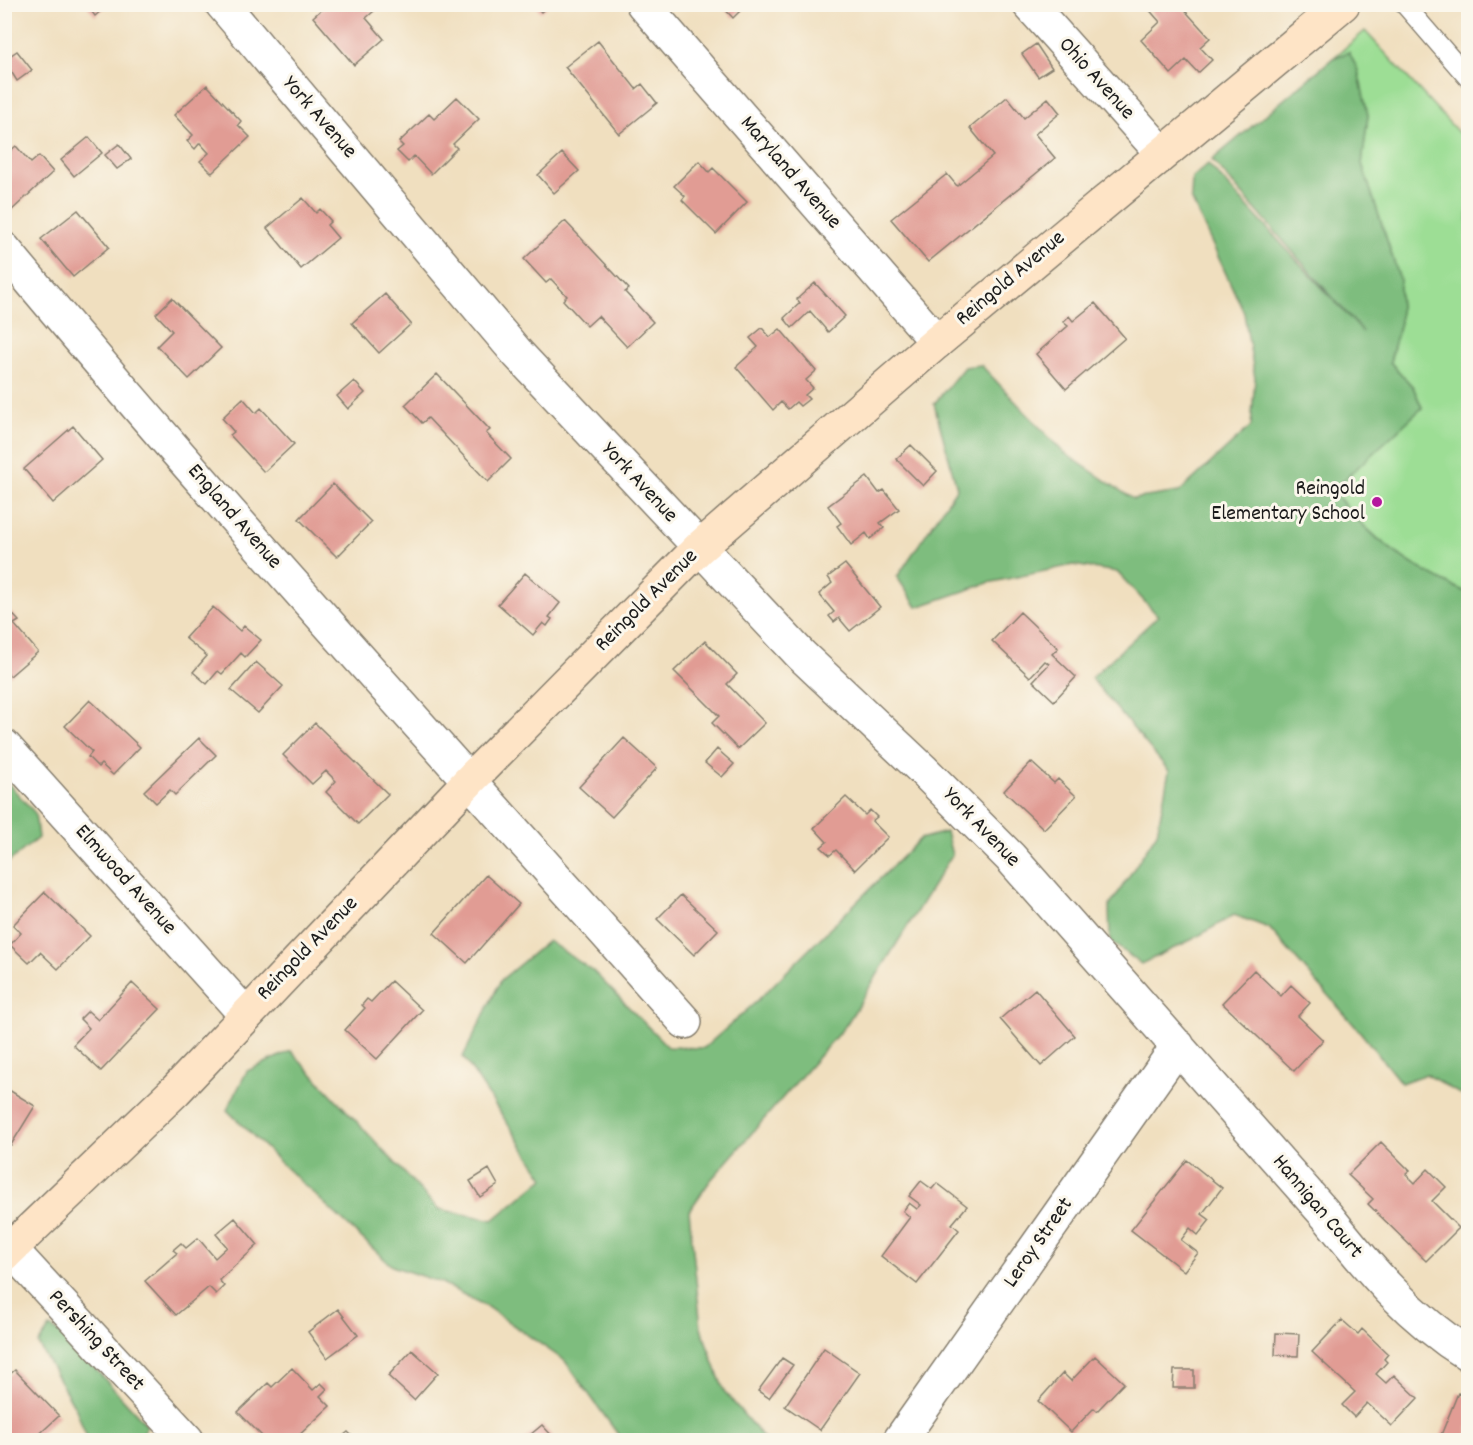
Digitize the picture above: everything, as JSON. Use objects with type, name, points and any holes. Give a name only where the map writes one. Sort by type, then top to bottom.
[{"type":"street","name":"York Avenue","points":[[222,4],[518,354],[801,655],[905,752],[1002,849],[1178,1046]]},
{"type":"street","name":"Maryland Avenue","points":[[644,4],[937,342]]},
{"type":"street","name":"Ohio Avenue","points":[[1029,4],[1162,153]]},
{"type":"street","name":"Reingold Avenue","points":[[7,1249],[176,1090],[245,1014],[470,780],[699,548],[937,342],[1343,4]]},
{"type":"street","name":"England Avenue","points":[[4,249],[274,564],[470,780],[685,1023]]},
{"type":"street","name":"Elmwood Avenue","points":[[4,746],[245,1014]]},
{"type":"street","name":"Hannigan Court","points":[[1178,1046],[1327,1216],[1373,1274],[1439,1336],[1468,1354]]},
{"type":"street","name":"Leroy Street","points":[[900,1440],[1178,1046]]},
{"type":"street","name":"Pershing Street","points":[[7,1249],[187,1440]]},
{"type":"lane","points":[[1404,4],[1468,78]]},
{"type":"green space","points":[[1365,31],[1468,143],[1468,593],[1410,563],[1393,551],[1362,524],[1333,490],[1422,407],[1413,387],[1390,362],[1400,322],[1400,280],[1362,164],[1368,115],[1349,52],[1333,58]]},
{"type":"green space","name":"Reingold Elementary School","points":[[1349,52],[1358,70],[1368,115],[1362,164],[1400,280],[1400,322],[1390,362],[1413,387],[1422,408],[1333,490],[1362,524],[1393,551],[1429,574],[1468,593],[1468,1099],[1426,1074],[1401,1083],[1361,1033],[1269,928],[1234,915],[1193,939],[1141,964],[1110,941],[1109,907],[1157,833],[1169,771],[1091,678],[1158,616],[1117,572],[1073,565],[988,583],[917,607],[897,577],[957,488],[934,404],[964,367],[981,365],[1063,452],[1133,499],[1179,492],[1251,426],[1255,378],[1244,313],[1191,198],[1192,178],[1208,164],[1363,332],[1212,160],[1333,58]]},
{"type":"green space","points":[[5,780],[35,813],[38,838],[5,865]]},
{"type":"green space","points":[[946,832],[952,855],[846,1025],[710,1181],[689,1211],[701,1328],[724,1391],[765,1440],[622,1440],[565,1361],[487,1307],[442,1283],[392,1266],[227,1110],[247,1071],[291,1051],[438,1209],[493,1220],[544,1178],[463,1057],[501,980],[548,941],[593,971],[668,1047],[704,1048],[756,1002],[920,839]]},
{"type":"green space","points":[[50,1327],[66,1337],[147,1425],[140,1440],[88,1440],[76,1409],[38,1344]]},
{"type":"building","points":[[86,4],[109,4],[95,16]]},
{"type":"building","points":[[328,4],[382,4],[366,18],[384,39],[354,65],[313,17]]},
{"type":"building","points":[[534,4],[550,4],[541,12]]},
{"type":"building","points":[[720,4],[747,4],[733,18]]},
{"type":"building","points":[[1148,4],[1179,4],[1210,38],[1200,47],[1212,60],[1198,73],[1186,60],[1171,74],[1141,40],[1160,22],[1146,6]]},
{"type":"building","points":[[598,41],[636,89],[642,84],[657,103],[619,134],[565,67]]},
{"type":"building","points":[[1036,44],[1052,68],[1038,77],[1022,54]]},
{"type":"building","points":[[17,51],[32,70],[17,81],[4,60]]},
{"type":"building","points":[[207,85],[241,121],[238,125],[250,137],[212,173],[200,161],[209,153],[200,143],[195,149],[187,141],[193,135],[174,115]]},
{"type":"building","points":[[457,97],[479,119],[453,144],[457,148],[431,174],[414,156],[408,162],[397,151],[403,146],[399,142],[429,114],[434,119]]},
{"type":"building","points":[[1007,97],[1024,118],[1048,98],[1060,113],[1035,134],[1055,158],[928,262],[891,219],[947,174],[957,186],[993,156],[970,128]]},
{"type":"building","points":[[89,137],[102,153],[74,176],[61,160]]},
{"type":"building","points":[[119,144],[131,159],[117,169],[105,155]]},
{"type":"building","points":[[16,146],[31,163],[39,156],[53,172],[11,211],[4,204],[4,156]]},
{"type":"building","points":[[562,153],[579,171],[554,193],[538,175]]},
{"type":"building","points":[[699,161],[709,172],[713,168],[747,202],[716,234],[682,200],[685,196],[674,186]]},
{"type":"building","points":[[303,198],[316,213],[320,209],[331,221],[327,225],[338,238],[301,269],[267,228]]},
{"type":"building","points":[[78,210],[109,247],[73,277],[41,239]]},
{"type":"building","points":[[565,221],[629,289],[625,292],[653,322],[627,347],[598,316],[587,326],[563,300],[567,296],[551,279],[546,283],[524,259]]},
{"type":"building","points":[[815,283],[845,316],[828,332],[810,311],[792,328],[784,318],[800,303],[797,299]]},
{"type":"building","points":[[385,294],[411,324],[379,353],[352,323]]},
{"type":"building","points":[[172,298],[221,348],[189,379],[157,346],[172,331],[156,314]]},
{"type":"building","points":[[1095,303],[1125,338],[1066,389],[1036,354],[1068,326],[1063,322],[1069,316],[1073,321]]},
{"type":"building","points":[[762,328],[770,337],[780,329],[816,371],[806,380],[813,388],[805,395],[809,399],[800,406],[796,402],[788,409],[781,402],[773,410],[736,367],[758,347],[750,338]]},
{"type":"building","points":[[437,374],[490,430],[486,433],[511,459],[488,482],[428,418],[422,423],[405,405]]},
{"type":"building","points":[[354,381],[365,393],[348,409],[337,396]]},
{"type":"building","points":[[243,398],[256,413],[261,408],[294,444],[264,472],[230,435],[234,432],[222,418]]},
{"type":"building","points":[[73,426],[102,460],[53,503],[24,469]]},
{"type":"building","points":[[911,445],[937,471],[923,486],[896,459]]},
{"type":"building","points":[[867,477],[879,493],[884,490],[899,509],[880,523],[884,528],[870,539],[866,533],[851,545],[837,526],[841,523],[828,506]]},
{"type":"building","points":[[333,484],[371,522],[337,557],[299,519]]},
{"type":"building","points":[[845,564],[880,607],[850,631],[839,618],[834,622],[829,616],[834,612],[819,594],[832,583],[828,577]]},
{"type":"building","points":[[525,573],[560,603],[549,617],[552,619],[547,626],[543,623],[533,635],[498,604]]},
{"type":"building","points":[[4,605],[19,621],[14,624],[38,652],[10,676],[4,670]]},
{"type":"building","points":[[213,607],[240,631],[244,626],[261,640],[245,657],[241,653],[222,674],[218,671],[207,684],[193,672],[207,656],[185,638]]},
{"type":"building","points":[[1020,612],[1058,648],[1052,654],[1076,677],[1054,701],[1033,681],[1049,664],[1045,661],[1030,677],[992,641]]},
{"type":"building","points":[[705,641],[737,674],[727,684],[765,723],[738,749],[712,723],[719,716],[674,671]]},
{"type":"building","points":[[256,662],[283,686],[258,713],[231,690]]},
{"type":"building","points":[[90,700],[140,747],[113,775],[101,764],[98,767],[88,757],[92,752],[65,726]]},
{"type":"building","points":[[315,723],[388,794],[358,824],[326,792],[336,781],[326,771],[312,784],[283,755]]},
{"type":"building","points":[[199,738],[216,755],[175,795],[170,790],[156,803],[144,791]]},
{"type":"building","points":[[624,738],[657,768],[612,817],[579,787]]},
{"type":"building","points":[[717,749],[734,764],[722,777],[705,763]]},
{"type":"building","points":[[1031,762],[1054,783],[1058,779],[1076,796],[1044,829],[1004,791]]},
{"type":"building","points":[[846,797],[865,815],[870,810],[877,817],[872,821],[888,837],[855,870],[836,850],[830,855],[821,847],[827,842],[814,828]]},
{"type":"building","points":[[486,875],[519,904],[467,963],[434,933]]},
{"type":"building","points":[[45,892],[90,936],[58,969],[40,952],[29,963],[10,945],[21,933],[13,925]]},
{"type":"building","points":[[681,895],[718,930],[694,955],[657,919]]},
{"type":"building","points":[[1254,970],[1281,996],[1291,985],[1310,1003],[1298,1016],[1323,1040],[1294,1071],[1222,1003]]},
{"type":"building","points":[[391,981],[422,1010],[377,1059],[345,1030],[365,1008],[362,1005],[367,999],[371,1002]]},
{"type":"building","points":[[132,983],[160,1009],[101,1071],[73,1045],[89,1028],[80,1019],[88,1011],[98,1020]]},
{"type":"building","points":[[1035,989],[1075,1036],[1041,1066],[1000,1019]]},
{"type":"building","points":[[4,1087],[35,1106],[11,1145],[4,1141]]},
{"type":"building","points":[[1381,1142],[1410,1171],[1406,1174],[1415,1183],[1428,1169],[1446,1187],[1432,1201],[1459,1228],[1426,1261],[1368,1204],[1373,1199],[1348,1175]]},
{"type":"building","points":[[1187,1160],[1222,1188],[1202,1214],[1210,1220],[1198,1235],[1190,1228],[1181,1240],[1198,1253],[1184,1271],[1131,1230]]},
{"type":"building","points":[[489,1169],[498,1185],[480,1197],[470,1181]]},
{"type":"building","points":[[921,1181],[932,1189],[937,1183],[967,1206],[952,1224],[959,1230],[917,1284],[881,1256],[910,1217],[903,1211],[909,1203],[917,1209],[921,1205],[909,1196]]},
{"type":"building","points":[[235,1218],[258,1245],[219,1280],[224,1286],[216,1294],[209,1287],[176,1315],[145,1281],[177,1253],[173,1250],[181,1243],[186,1248],[198,1238],[215,1258],[227,1247],[216,1234]]},
{"type":"building","points":[[338,1309],[358,1335],[327,1358],[308,1332]]},
{"type":"building","points":[[1342,1320],[1358,1334],[1362,1329],[1388,1354],[1384,1359],[1387,1362],[1376,1374],[1386,1383],[1394,1375],[1418,1398],[1392,1426],[1367,1403],[1354,1417],[1342,1405],[1355,1392],[1312,1352]]},
{"type":"building","points":[[1276,1333],[1299,1334],[1298,1356],[1275,1355]]},
{"type":"building","points":[[824,1348],[860,1373],[820,1430],[785,1406]]},
{"type":"building","points":[[412,1350],[438,1373],[414,1400],[388,1376]]},
{"type":"building","points":[[1095,1356],[1124,1383],[1097,1411],[1094,1408],[1071,1432],[1038,1401],[1063,1373],[1071,1381]]},
{"type":"building","points":[[782,1358],[793,1365],[769,1398],[758,1391]]},
{"type":"building","points":[[292,1368],[313,1390],[321,1383],[327,1389],[320,1396],[330,1406],[294,1440],[266,1440],[238,1412],[268,1383],[272,1387]]},
{"type":"building","points":[[15,1370],[59,1416],[33,1440],[4,1440],[4,1379]]},
{"type":"building","points":[[1174,1370],[1194,1370],[1194,1388],[1173,1388]]},
{"type":"building","points":[[1458,1393],[1468,1397],[1468,1440],[1439,1440]]},
{"type":"building","points":[[542,1425],[556,1440],[524,1440]]},
{"type":"building","points":[[348,1432],[356,1440],[338,1440]]},
{"type":"place","name":"Reingold Elementary School","points":[[1377,502]]}]
